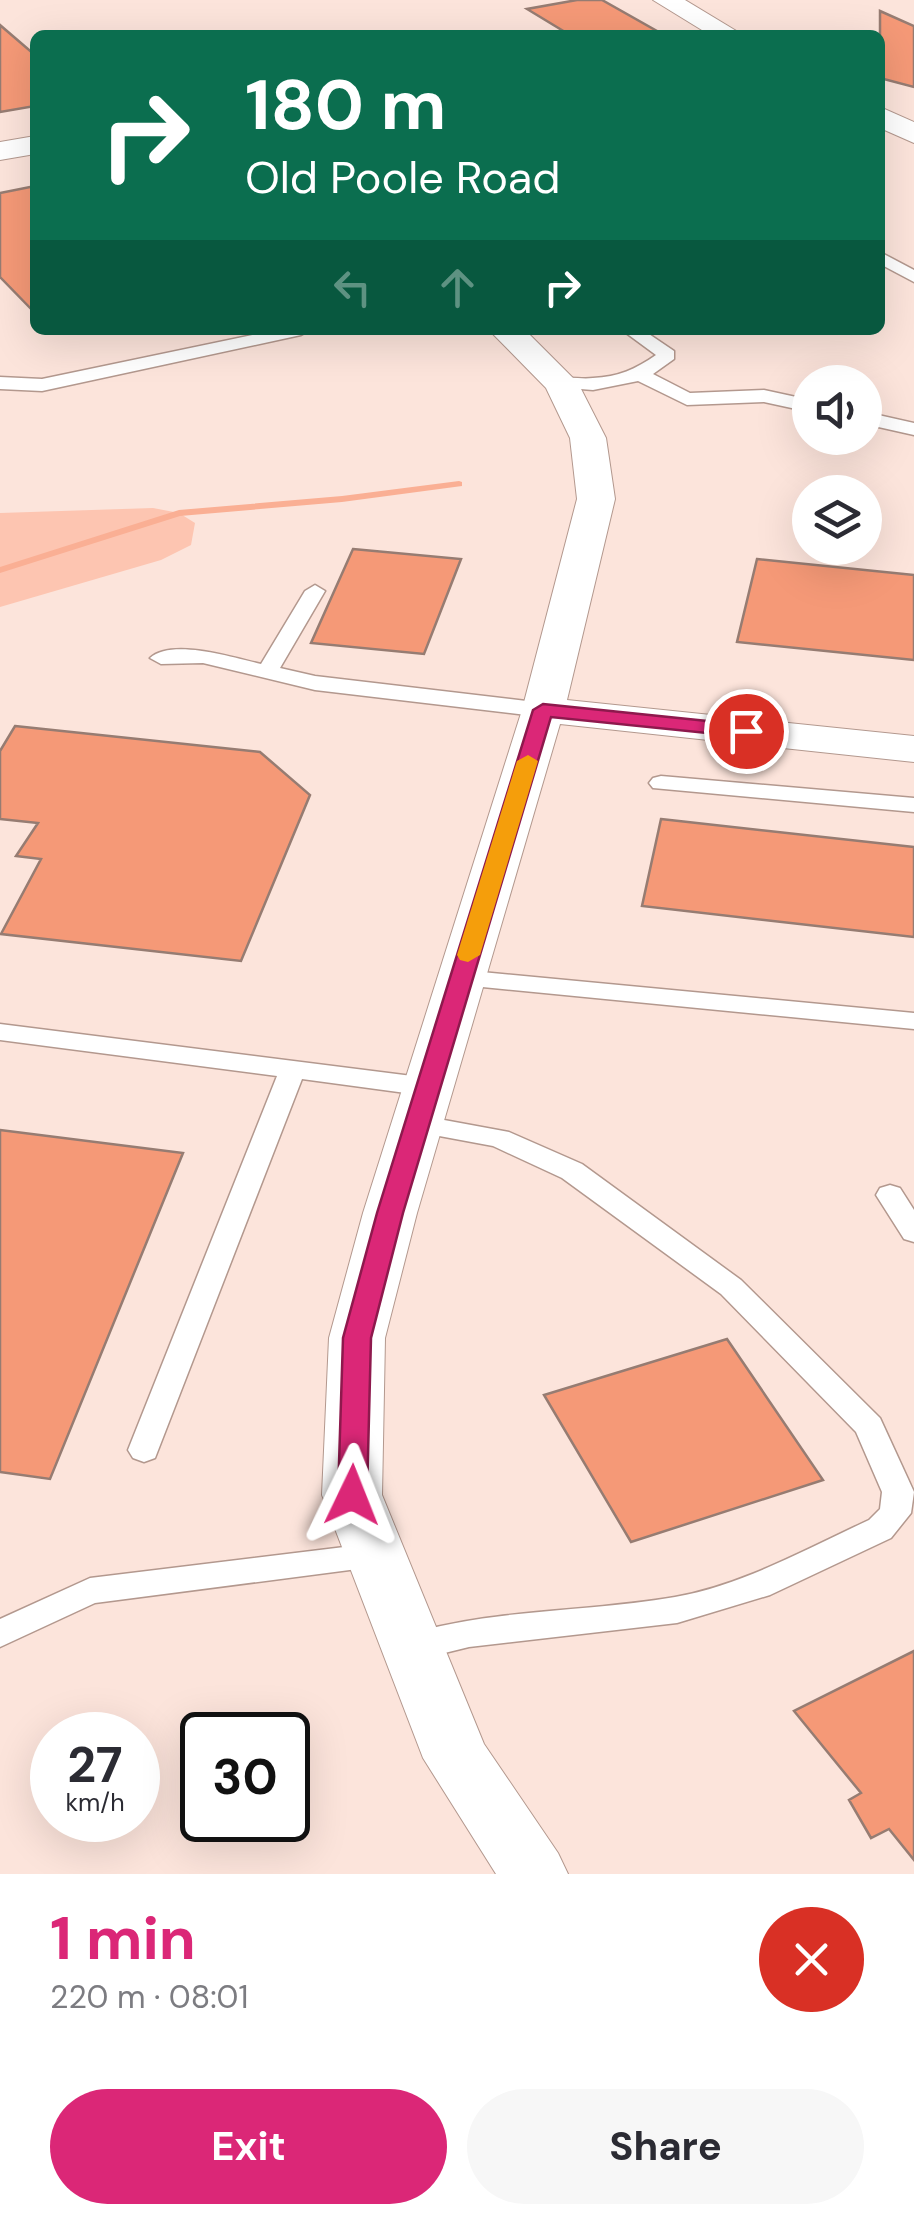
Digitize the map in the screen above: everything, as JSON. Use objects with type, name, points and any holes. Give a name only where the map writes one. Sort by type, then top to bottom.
[{"type":"street","points":[[666,0],[721,30]]},
{"type":"street","points":[[885,119],[914,134]]},
{"type":"street","points":[[0,151],[30,145]]},
{"type":"street","points":[[511,335],[561,383],[588,438],[596,499],[543,710],[357,1338],[352,1495],[456,1758],[534,1874]]},
{"type":"street","points":[[543,710],[914,748]]},
{"type":"lane","points":[[885,260],[914,277]]},
{"type":"lane","points":[[0,383],[42,385],[277,335]]},
{"type":"lane","points":[[561,383],[593,384],[640,375],[668,355],[638,335]]},
{"type":"lane","points":[[640,375],[688,398],[764,396],[792,402]]},
{"type":"lane","points":[[882,422],[914,429]]},
{"type":"lane","points":[[266,672],[315,591]]},
{"type":"lane","points":[[161,658],[203,657],[316,683],[543,710]]},
{"type":"lane","points":[[661,783],[914,805]]},
{"type":"lane","points":[[461,978],[914,1021]]},
{"type":"lane","points":[[0,1032],[293,1070],[423,1106],[572,1170],[731,1287],[869,1426],[898,1492],[895,1513],[880,1529],[758,1586],[677,1610],[469,1634],[412,1648]]},
{"type":"lane","points":[[144,1450],[293,1070]]},
{"type":"lane","points":[[890,1196],[914,1232]]},
{"type":"lane","points":[[0,1634],[90,1591],[377,1556]]},
{"type":"shaded area","points":[[153,508],[179,513],[195,523],[191,545],[161,560],[0,607],[0,513]]},
{"type":"building","points":[[602,0],[655,30],[562,30],[527,9]]},
{"type":"building","points":[[880,11],[914,26],[914,87],[885,79],[885,30],[880,30]]},
{"type":"building","points":[[0,25],[30,51],[30,107],[0,112]]},
{"type":"building","points":[[30,187],[30,308],[0,277],[0,193]]},
{"type":"building","points":[[353,549],[461,559],[424,654],[311,643]]},
{"type":"building","points":[[757,559],[914,575],[914,660],[737,642]]},
{"type":"building","points":[[15,726],[260,752],[310,795],[241,961],[1,934],[41,859],[16,856],[38,823],[0,819],[0,751]]},
{"type":"building","points":[[661,819],[914,847],[914,937],[642,906]]},
{"type":"building","points":[[0,1130],[183,1153],[50,1479],[0,1472]]},
{"type":"building","points":[[727,1339],[823,1480],[631,1542],[544,1395]]},
{"type":"building","points":[[914,1651],[914,1860],[889,1829],[871,1838],[849,1800],[861,1793],[794,1711]]},
{"type":"waterway","points":[[0,570],[179,513],[459,484]]},
{"type":"slow traffic","points":[[468,955],[528,761]]},
{"type":"route","points":[[352,1495],[357,1338],[390,1213],[543,710],[746,731]]}]
